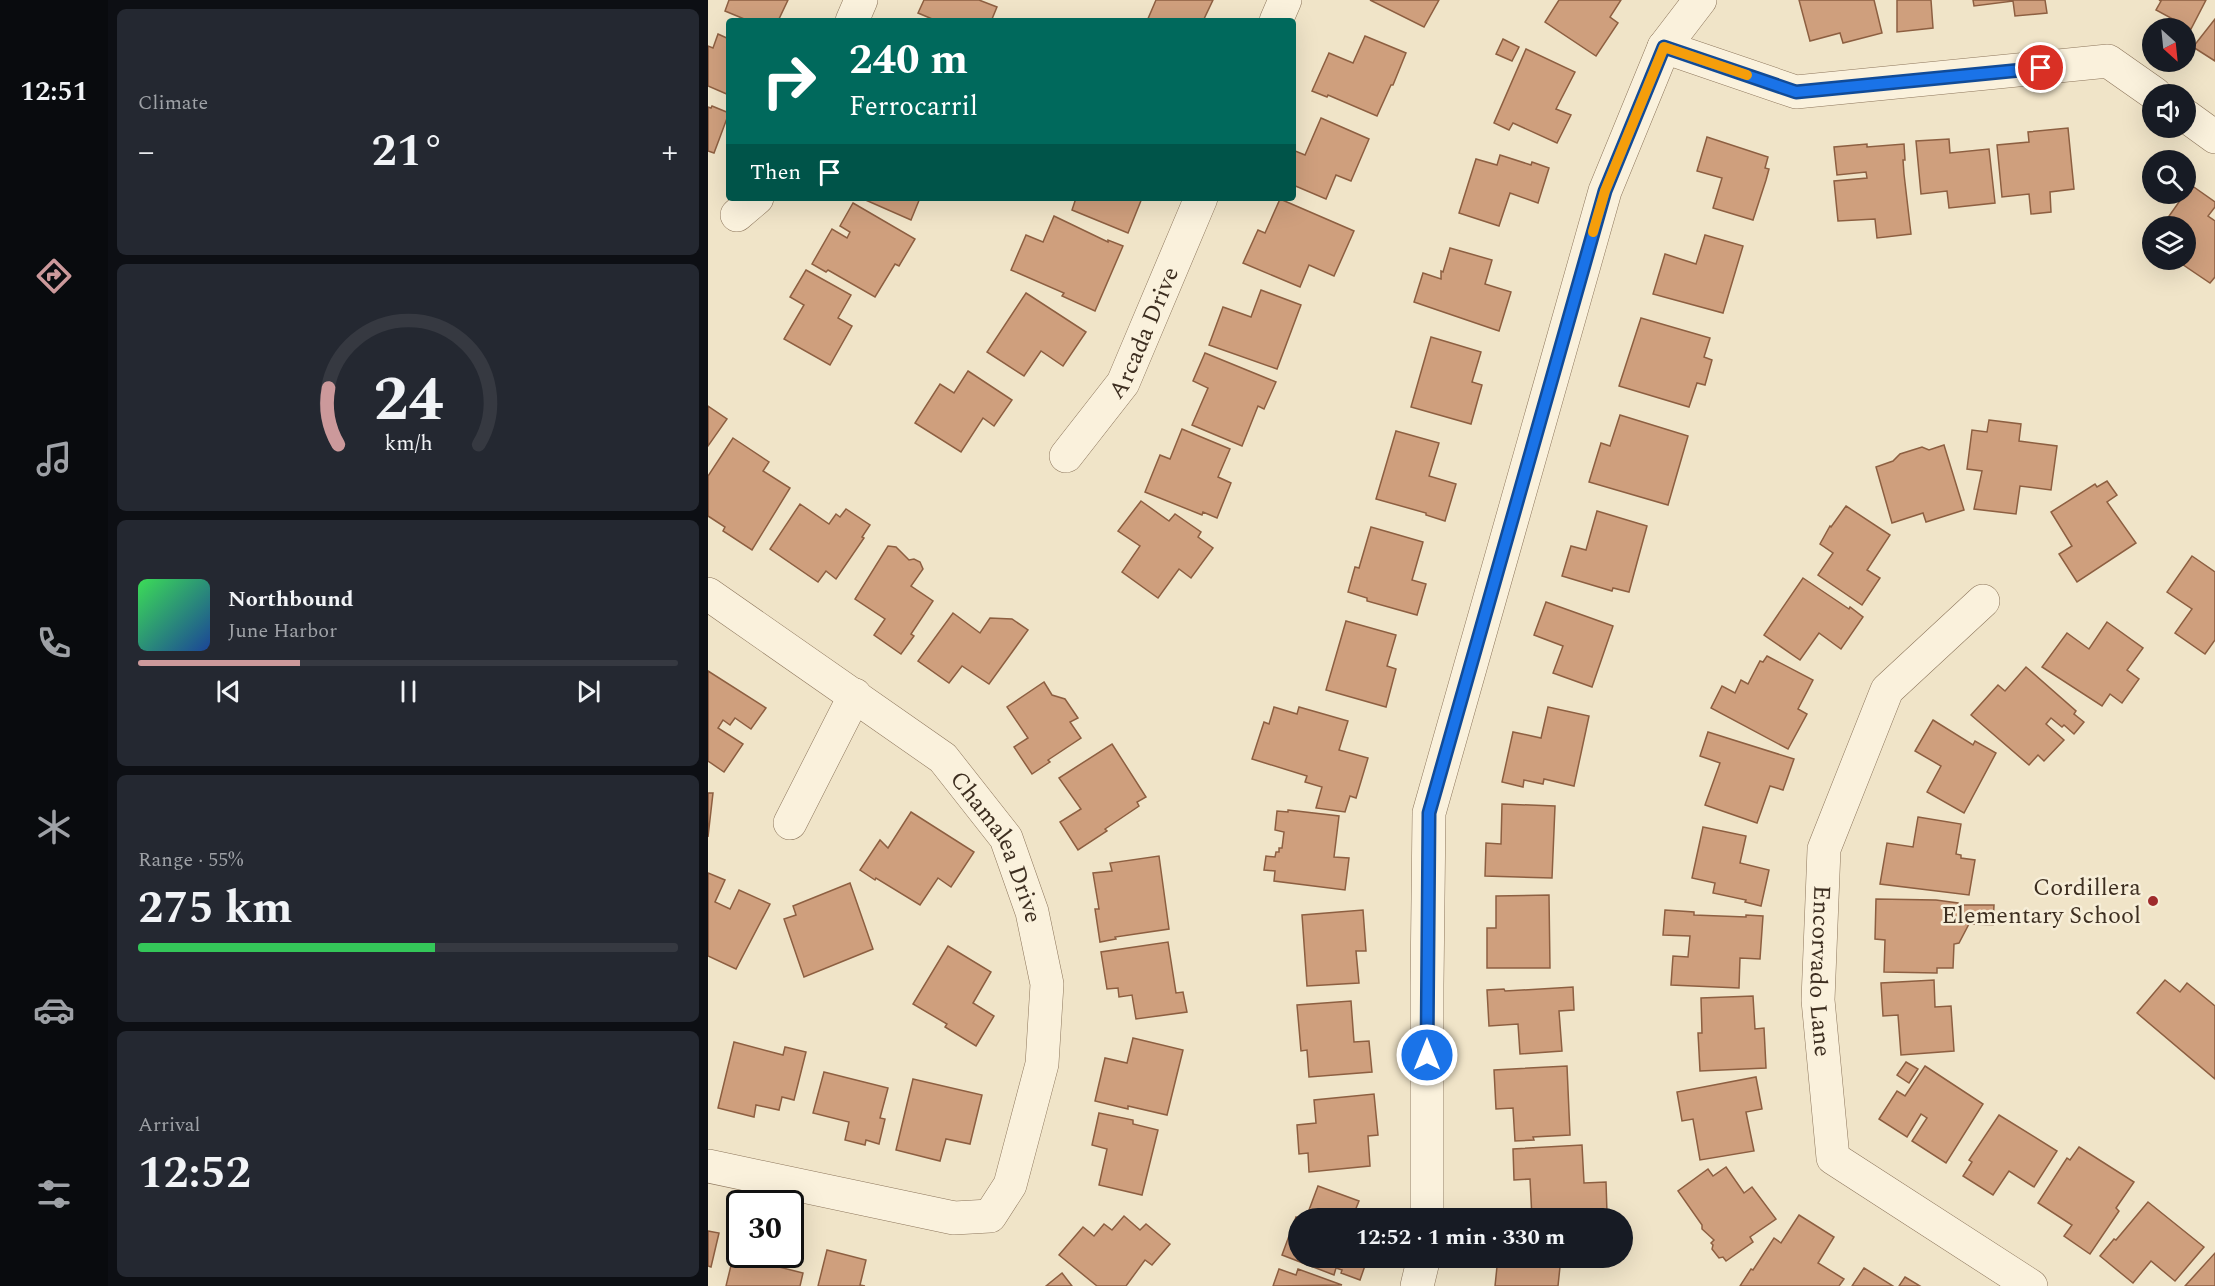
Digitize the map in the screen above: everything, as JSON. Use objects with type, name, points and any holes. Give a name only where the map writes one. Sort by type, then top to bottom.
[{"type":"street","points":[[853,18],[861,0]]},
{"type":"street","points":[[1277,18],[1285,0]]},
{"type":"street","points":[[1427,1208],[1426,985],[1429,813],[1605,191],[1664,47],[1700,0]]},
{"type":"street","points":[[1664,47],[1796,92],[2108,61],[2142,85]]},
{"type":"street","points":[[2196,123],[2215,137]]},
{"type":"street","name":"Arcada Drive","points":[[1066,456],[1123,382],[1200,201]]},
{"type":"street","name":"Chamalea Drive","points":[[708,594],[943,758],[1006,838],[1032,912],[1047,984],[1042,1064],[1010,1185],[990,1216],[954,1218],[708,1166]]},
{"type":"street","name":"Encorvado Lane","points":[[1983,601],[1887,690],[1824,849],[1818,1000],[1833,1158],[2031,1286]]},
{"type":"street","points":[[790,823],[855,695]]},
{"type":"street","points":[[1417,1286],[1421,1268]]},
{"type":"building","points":[[729,0],[788,0],[779,18],[742,18],[725,11]]},
{"type":"building","points":[[924,0],[979,0],[997,7],[992,18],[930,18],[918,13]]},
{"type":"building","points":[[1156,0],[1213,0],[1204,18],[1148,18]]},
{"type":"building","points":[[1370,0],[1439,0],[1424,27]]},
{"type":"building","points":[[1559,0],[1621,0],[1610,17],[1618,23],[1596,56],[1545,22]]},
{"type":"building","points":[[1799,0],[1874,0],[1882,33],[1843,43],[1840,33],[1810,41]]},
{"type":"building","points":[[1897,0],[1931,0],[1933,28],[1897,32]]},
{"type":"building","points":[[1973,0],[2045,0],[2047,13],[2015,16],[2013,1],[1974,6]]},
{"type":"building","points":[[2159,0],[2206,0],[2196,19],[2171,18],[2156,10],[2161,1]]},
{"type":"building","points":[[2215,19],[2215,61],[2196,49],[2196,43]]},
{"type":"building","points":[[718,34],[726,38],[726,94],[708,86],[708,46],[713,48]]},
{"type":"building","points":[[1365,36],[1406,53],[1377,116],[1328,95],[1327,97],[1312,91],[1329,53],[1353,63]]},
{"type":"building","points":[[1503,39],[1519,47],[1512,61],[1496,54]]},
{"type":"building","points":[[1526,49],[1575,72],[1556,109],[1571,115],[1557,143],[1513,123],[1509,130],[1494,123]]},
{"type":"building","points":[[712,106],[726,112],[726,121],[714,153],[708,151],[708,107]]},
{"type":"building","points":[[1321,118],[1369,139],[1351,181],[1336,175],[1326,199],[1296,186],[1296,151],[1305,155]]},
{"type":"building","points":[[2068,128],[2074,189],[2050,192],[2051,212],[2031,214],[2029,194],[2002,197],[1997,145],[2029,142],[2028,132]]},
{"type":"building","points":[[1707,137],[1768,157],[1765,168],[1769,169],[1753,220],[1713,208],[1722,178],[1697,171]]},
{"type":"building","points":[[1949,139],[1950,153],[1989,149],[1995,203],[1949,208],[1947,191],[1921,194],[1916,141]]},
{"type":"building","points":[[1867,144],[1867,147],[1904,144],[1904,174],[1911,234],[1877,238],[1875,219],[1838,221],[1834,181],[1867,178],[1866,172],[1837,175],[1834,147]]},
{"type":"building","points":[[1500,155],[1549,168],[1538,203],[1510,193],[1499,226],[1459,213],[1476,159],[1497,165]]},
{"type":"building","points":[[2196,189],[2215,202],[2215,207],[2208,216],[2215,221],[2215,277],[2210,283],[2191,270],[2196,270],[2196,216],[2169,216],[2178,204],[2196,204]]},
{"type":"building","points":[[868,201],[919,201],[911,220]]},
{"type":"building","points":[[1075,201],[1141,201],[1128,233],[1072,210]]},
{"type":"building","points":[[1279,201],[1285,201],[1354,231],[1334,276],[1309,265],[1300,287],[1243,263],[1258,230],[1265,233]]},
{"type":"building","points":[[853,203],[915,239],[899,266],[895,264],[875,297],[828,270],[826,272],[812,264],[832,229],[847,238],[850,232],[840,226]]},
{"type":"building","points":[[1054,216],[1108,242],[1108,240],[1123,246],[1095,311],[1062,296],[1064,293],[1011,270],[1026,235],[1043,242]]},
{"type":"building","points":[[1705,235],[1743,246],[1723,313],[1653,294],[1665,254],[1696,264]]},
{"type":"building","points":[[1450,248],[1492,260],[1485,284],[1511,292],[1499,331],[1414,302],[1423,273],[1441,279],[1441,271],[1443,272]]},
{"type":"building","points":[[806,270],[851,295],[838,318],[852,326],[830,365],[784,339],[804,305],[790,297]]},
{"type":"building","points":[[1261,290],[1301,305],[1277,369],[1209,345],[1223,307],[1251,317]]},
{"type":"building","points":[[1026,293],[1086,332],[1063,366],[1041,351],[1024,376],[987,352]]},
{"type":"building","points":[[1641,318],[1710,338],[1704,357],[1712,360],[1705,385],[1697,383],[1689,407],[1619,386]]},
{"type":"building","points":[[1431,337],[1481,352],[1472,382],[1482,385],[1471,424],[1411,407]]},
{"type":"building","points":[[1205,353],[1276,382],[1264,409],[1258,406],[1242,446],[1192,425],[1208,388],[1193,381]]},
{"type":"building","points":[[968,371],[1012,400],[994,426],[983,418],[961,452],[915,423],[940,384],[954,393]]},
{"type":"building","points":[[708,406],[727,419],[708,446]]},
{"type":"building","points":[[1620,415],[1688,436],[1668,505],[1589,482],[1601,443],[1610,446]]},
{"type":"building","points":[[1989,420],[2021,424],[2019,441],[2057,446],[2051,490],[2020,486],[2016,514],[1974,509],[1982,471],[1967,469],[1972,430],[1987,432]]},
{"type":"building","points":[[1182,429],[1230,449],[1218,477],[1231,483],[1217,518],[1203,512],[1202,515],[1145,492],[1160,455],[1170,459]]},
{"type":"building","points":[[1396,431],[1439,443],[1429,476],[1456,484],[1445,521],[1426,515],[1426,513],[1376,499]]},
{"type":"building","points":[[733,438],[769,462],[763,471],[790,488],[752,550],[723,531],[725,527],[708,516],[708,476]]},
{"type":"building","points":[[1944,445],[1964,510],[1926,522],[1923,513],[1892,523],[1876,467],[1893,461],[1900,454],[1922,447],[1929,450]]},
{"type":"building","points":[[2107,481],[2117,495],[2107,502],[2136,543],[2077,582],[2059,554],[2072,546],[2051,512],[2095,484],[2097,487]]},
{"type":"building","points":[[1141,501],[1169,521],[1175,514],[1201,532],[1198,537],[1213,548],[1191,578],[1179,569],[1158,598],[1122,572],[1140,546],[1118,531]]},
{"type":"building","points":[[800,504],[829,524],[836,514],[840,517],[846,509],[870,525],[862,537],[864,538],[836,579],[826,571],[818,582],[770,549]]},
{"type":"building","points":[[1846,506],[1890,535],[1867,570],[1880,578],[1862,605],[1818,575],[1833,553],[1820,544],[1830,526]]},
{"type":"building","points":[[1597,511],[1647,526],[1629,592],[1613,588],[1612,591],[1562,576],[1571,546],[1586,550]]},
{"type":"building","points":[[1371,527],[1423,542],[1412,580],[1426,584],[1417,615],[1367,601],[1367,598],[1348,592],[1355,567],[1359,568]]},
{"type":"building","points":[[888,546],[896,547],[909,560],[914,559],[920,562],[923,569],[911,586],[933,601],[911,634],[914,636],[901,654],[874,635],[885,619],[855,599]]},
{"type":"building","points":[[2192,556],[2215,572],[2215,640],[2205,654],[2175,633],[2192,609],[2167,592]]},
{"type":"building","points":[[1803,578],[1863,617],[1841,649],[1819,633],[1800,660],[1764,635]]},
{"type":"building","points":[[1546,602],[1613,626],[1592,687],[1553,673],[1563,646],[1534,635]]},
{"type":"building","points":[[953,613],[980,633],[990,618],[1012,619],[1028,630],[989,684],[962,666],[949,683],[918,661]]},
{"type":"building","points":[[1346,621],[1396,635],[1387,666],[1396,669],[1386,707],[1326,690]]},
{"type":"building","points":[[2107,622],[2143,648],[2127,670],[2139,679],[2122,703],[2110,694],[2102,706],[2042,667],[2067,633],[2089,649]]},
{"type":"building","points":[[1767,656],[1813,680],[1798,709],[1807,714],[1788,749],[1711,708],[1722,686],[1735,693],[1741,680],[1748,684],[1760,661],[1763,662]]},
{"type":"building","points":[[2026,667],[2076,711],[2074,714],[2084,722],[2074,734],[2051,718],[2046,724],[2064,740],[2044,761],[2038,755],[2029,765],[1971,715],[1998,685],[2005,691]]},
{"type":"building","points":[[708,671],[766,708],[751,729],[735,718],[730,725],[723,720],[718,728],[743,744],[724,772],[708,761]]},
{"type":"building","points":[[1044,682],[1052,695],[1065,699],[1078,718],[1070,722],[1081,738],[1048,760],[1050,762],[1032,774],[1014,747],[1028,738],[1007,707]]},
{"type":"building","points":[[1274,707],[1297,714],[1299,707],[1348,721],[1339,750],[1368,758],[1356,798],[1350,796],[1345,812],[1316,808],[1322,787],[1305,782],[1307,776],[1252,759],[1264,722],[1269,724]]},
{"type":"building","points":[[1548,707],[1589,716],[1574,786],[1544,779],[1543,784],[1524,780],[1523,787],[1502,782],[1513,732],[1541,738]]},
{"type":"building","points":[[1933,720],[1973,745],[1975,741],[1996,753],[1964,813],[1927,792],[1941,766],[1915,751]]},
{"type":"building","points":[[1708,732],[1794,759],[1783,790],[1770,786],[1757,823],[1705,805],[1720,763],[1700,756]]},
{"type":"building","points":[[1112,744],[1146,797],[1137,802],[1139,806],[1105,829],[1107,831],[1078,850],[1060,822],[1081,809],[1059,778]]},
{"type":"building","points":[[708,793],[713,793],[708,837]]},
{"type":"building","points":[[1502,804],[1555,806],[1552,878],[1485,876],[1486,843],[1501,844]]},
{"type":"building","points":[[1288,810],[1339,816],[1334,857],[1349,858],[1345,890],[1274,881],[1275,871],[1264,870],[1266,856],[1275,857],[1279,848],[1282,848],[1284,832],[1275,830],[1277,811],[1288,812]]},
{"type":"building","points":[[911,812],[974,852],[951,887],[938,878],[920,905],[860,870],[880,840],[888,848]]},
{"type":"building","points":[[1918,817],[1961,824],[1956,854],[1961,855],[1961,858],[1975,860],[1969,895],[1880,884],[1887,843],[1913,847]]},
{"type":"building","points":[[1703,827],[1746,836],[1740,863],[1769,870],[1761,906],[1745,902],[1746,900],[1713,893],[1715,883],[1692,878]]},
{"type":"building","points":[[1159,856],[1169,929],[1115,937],[1116,939],[1100,942],[1095,909],[1099,909],[1093,873],[1112,871],[1110,863]]},
{"type":"building","points":[[708,873],[725,880],[715,902],[730,909],[739,890],[770,904],[736,969],[708,956]]},
{"type":"building","points":[[850,883],[873,949],[804,977],[784,919],[796,915],[793,906]]},
{"type":"building","points":[[1549,895],[1550,968],[1487,968],[1487,928],[1496,928],[1496,896]]},
{"type":"building","points":[[1876,899],[1936,900],[1958,903],[1958,905],[1994,905],[1993,925],[1969,924],[1959,943],[1954,944],[1953,968],[1937,968],[1937,973],[1884,972],[1885,940],[1875,939]]},
{"type":"building","points":[[1363,910],[1366,951],[1356,951],[1359,983],[1307,986],[1302,915]]},
{"type":"building","points":[[1665,910],[1694,912],[1694,915],[1763,916],[1760,959],[1740,958],[1739,988],[1671,985],[1673,956],[1688,957],[1690,936],[1663,935]]},
{"type":"building","points":[[1168,942],[1176,993],[1183,992],[1187,1012],[1136,1019],[1132,995],[1119,997],[1118,988],[1107,989],[1101,952]]},
{"type":"building","points":[[948,946],[991,972],[973,1003],[994,1016],[976,1046],[945,1027],[947,1024],[913,1004]]},
{"type":"building","points":[[1934,980],[1935,1007],[1951,1006],[1954,1051],[1901,1055],[1898,1015],[1883,1016],[1881,983]]},
{"type":"building","points":[[2165,980],[2180,992],[2187,983],[2215,1006],[2215,1079],[2137,1013]]},
{"type":"building","points":[[1573,987],[1574,1010],[1559,1011],[1562,1051],[1520,1054],[1518,1024],[1489,1026],[1487,990]]},
{"type":"building","points":[[1753,996],[1755,1029],[1764,1028],[1766,1068],[1700,1071],[1698,1033],[1702,1033],[1701,998]]},
{"type":"building","points":[[1351,1001],[1354,1042],[1369,1041],[1372,1072],[1309,1077],[1307,1050],[1301,1051],[1297,1005]]},
{"type":"building","points":[[1133,1038],[1183,1050],[1167,1115],[1095,1101],[1105,1058],[1127,1063]]},
{"type":"building","points":[[734,1042],[783,1055],[785,1047],[806,1052],[794,1100],[782,1097],[779,1110],[756,1105],[754,1117],[718,1108]]},
{"type":"building","points":[[1906,1062],[1918,1069],[1909,1083],[1897,1075]]},
{"type":"building","points":[[1567,1066],[1570,1135],[1533,1137],[1534,1140],[1515,1141],[1513,1108],[1496,1109],[1494,1070]]},
{"type":"building","points":[[1925,1066],[1983,1104],[1946,1163],[1912,1141],[1927,1118],[1921,1114],[1907,1137],[1879,1119],[1897,1091],[1905,1096]]},
{"type":"building","points":[[824,1072],[888,1088],[880,1118],[885,1119],[879,1144],[866,1140],[865,1145],[845,1140],[849,1122],[813,1113]]},
{"type":"building","points":[[1756,1077],[1762,1109],[1746,1112],[1754,1151],[1700,1160],[1693,1119],[1682,1121],[1677,1092]]},
{"type":"building","points":[[913,1079],[982,1095],[970,1144],[946,1139],[940,1161],[896,1150]]},
{"type":"building","points":[[1374,1094],[1378,1135],[1368,1136],[1370,1166],[1309,1172],[1308,1153],[1299,1154],[1297,1125],[1316,1123],[1314,1100]]},
{"type":"building","points":[[1099,1113],[1133,1120],[1133,1124],[1158,1130],[1142,1195],[1099,1185],[1107,1149],[1092,1145]]},
{"type":"building","points":[[1999,1115],[2057,1151],[2034,1187],[2009,1171],[1993,1195],[1963,1176],[1972,1162],[1969,1160]]},
{"type":"building","points":[[1582,1145],[1584,1183],[1606,1182],[1607,1208],[1531,1208],[1530,1179],[1514,1180],[1513,1149]]},
{"type":"building","points":[[2079,1147],[2134,1182],[2116,1208],[2119,1211],[2090,1254],[2064,1236],[2072,1225],[2038,1203],[2067,1158],[2070,1160]]},
{"type":"building","points":[[1726,1167],[1744,1193],[1752,1187],[1776,1219],[1750,1237],[1753,1242],[1726,1261],[1723,1257],[1719,1258],[1712,1249],[1711,1243],[1714,1240],[1702,1229],[1702,1225],[1678,1191],[1708,1169],[1713,1176]]},
{"type":"building","points":[[1318,1186],[1359,1201],[1356,1208],[1310,1208]]},
{"type":"building","points":[[2148,1202],[2204,1247],[2175,1281],[2151,1261],[2133,1283],[2100,1256]]},
{"type":"building","points":[[1799,1215],[1834,1237],[1818,1263],[1844,1279],[1839,1286],[1740,1286],[1774,1238],[1781,1243]]},
{"type":"building","points":[[1124,1216],[1140,1230],[1146,1224],[1170,1244],[1152,1265],[1145,1260],[1126,1286],[1097,1286],[1059,1255],[1083,1227],[1094,1236],[1104,1224],[1112,1230]]},
{"type":"building","points":[[708,1231],[719,1233],[711,1267],[708,1266]]},
{"type":"building","points":[[1288,1239],[1288,1257],[1282,1255]]},
{"type":"building","points":[[827,1250],[866,1260],[860,1285],[865,1286],[818,1286]]},
{"type":"building","points":[[2215,1253],[2215,1286],[2185,1286]]},
{"type":"building","points":[[730,1268],[783,1268],[803,1273],[800,1286],[726,1286]]},
{"type":"building","points":[[1316,1268],[1336,1268],[1334,1275]]},
{"type":"building","points":[[1336,1268],[1364,1268],[1360,1280],[1341,1273],[1342,1270]]},
{"type":"building","points":[[1497,1268],[1560,1268],[1558,1286],[1495,1286]]},
{"type":"building","points":[[1864,1268],[1893,1286],[1852,1286]]},
{"type":"building","points":[[1279,1269],[1296,1275],[1298,1269],[1342,1285],[1273,1286]]},
{"type":"building","points":[[1062,1273],[1072,1286],[1046,1286]]},
{"type":"building","points":[[1905,1277],[1920,1286],[1899,1286]]},
{"type":"slow traffic","points":[[1593,232],[1605,191],[1664,47],[1747,75]]},
{"type":"place","name":"Cordillera Elementary School","points":[[2153,901]]},
{"type":"route","points":[[1427,1055],[1429,813],[1605,191],[1664,47],[1796,92],[2041,68]]}]
